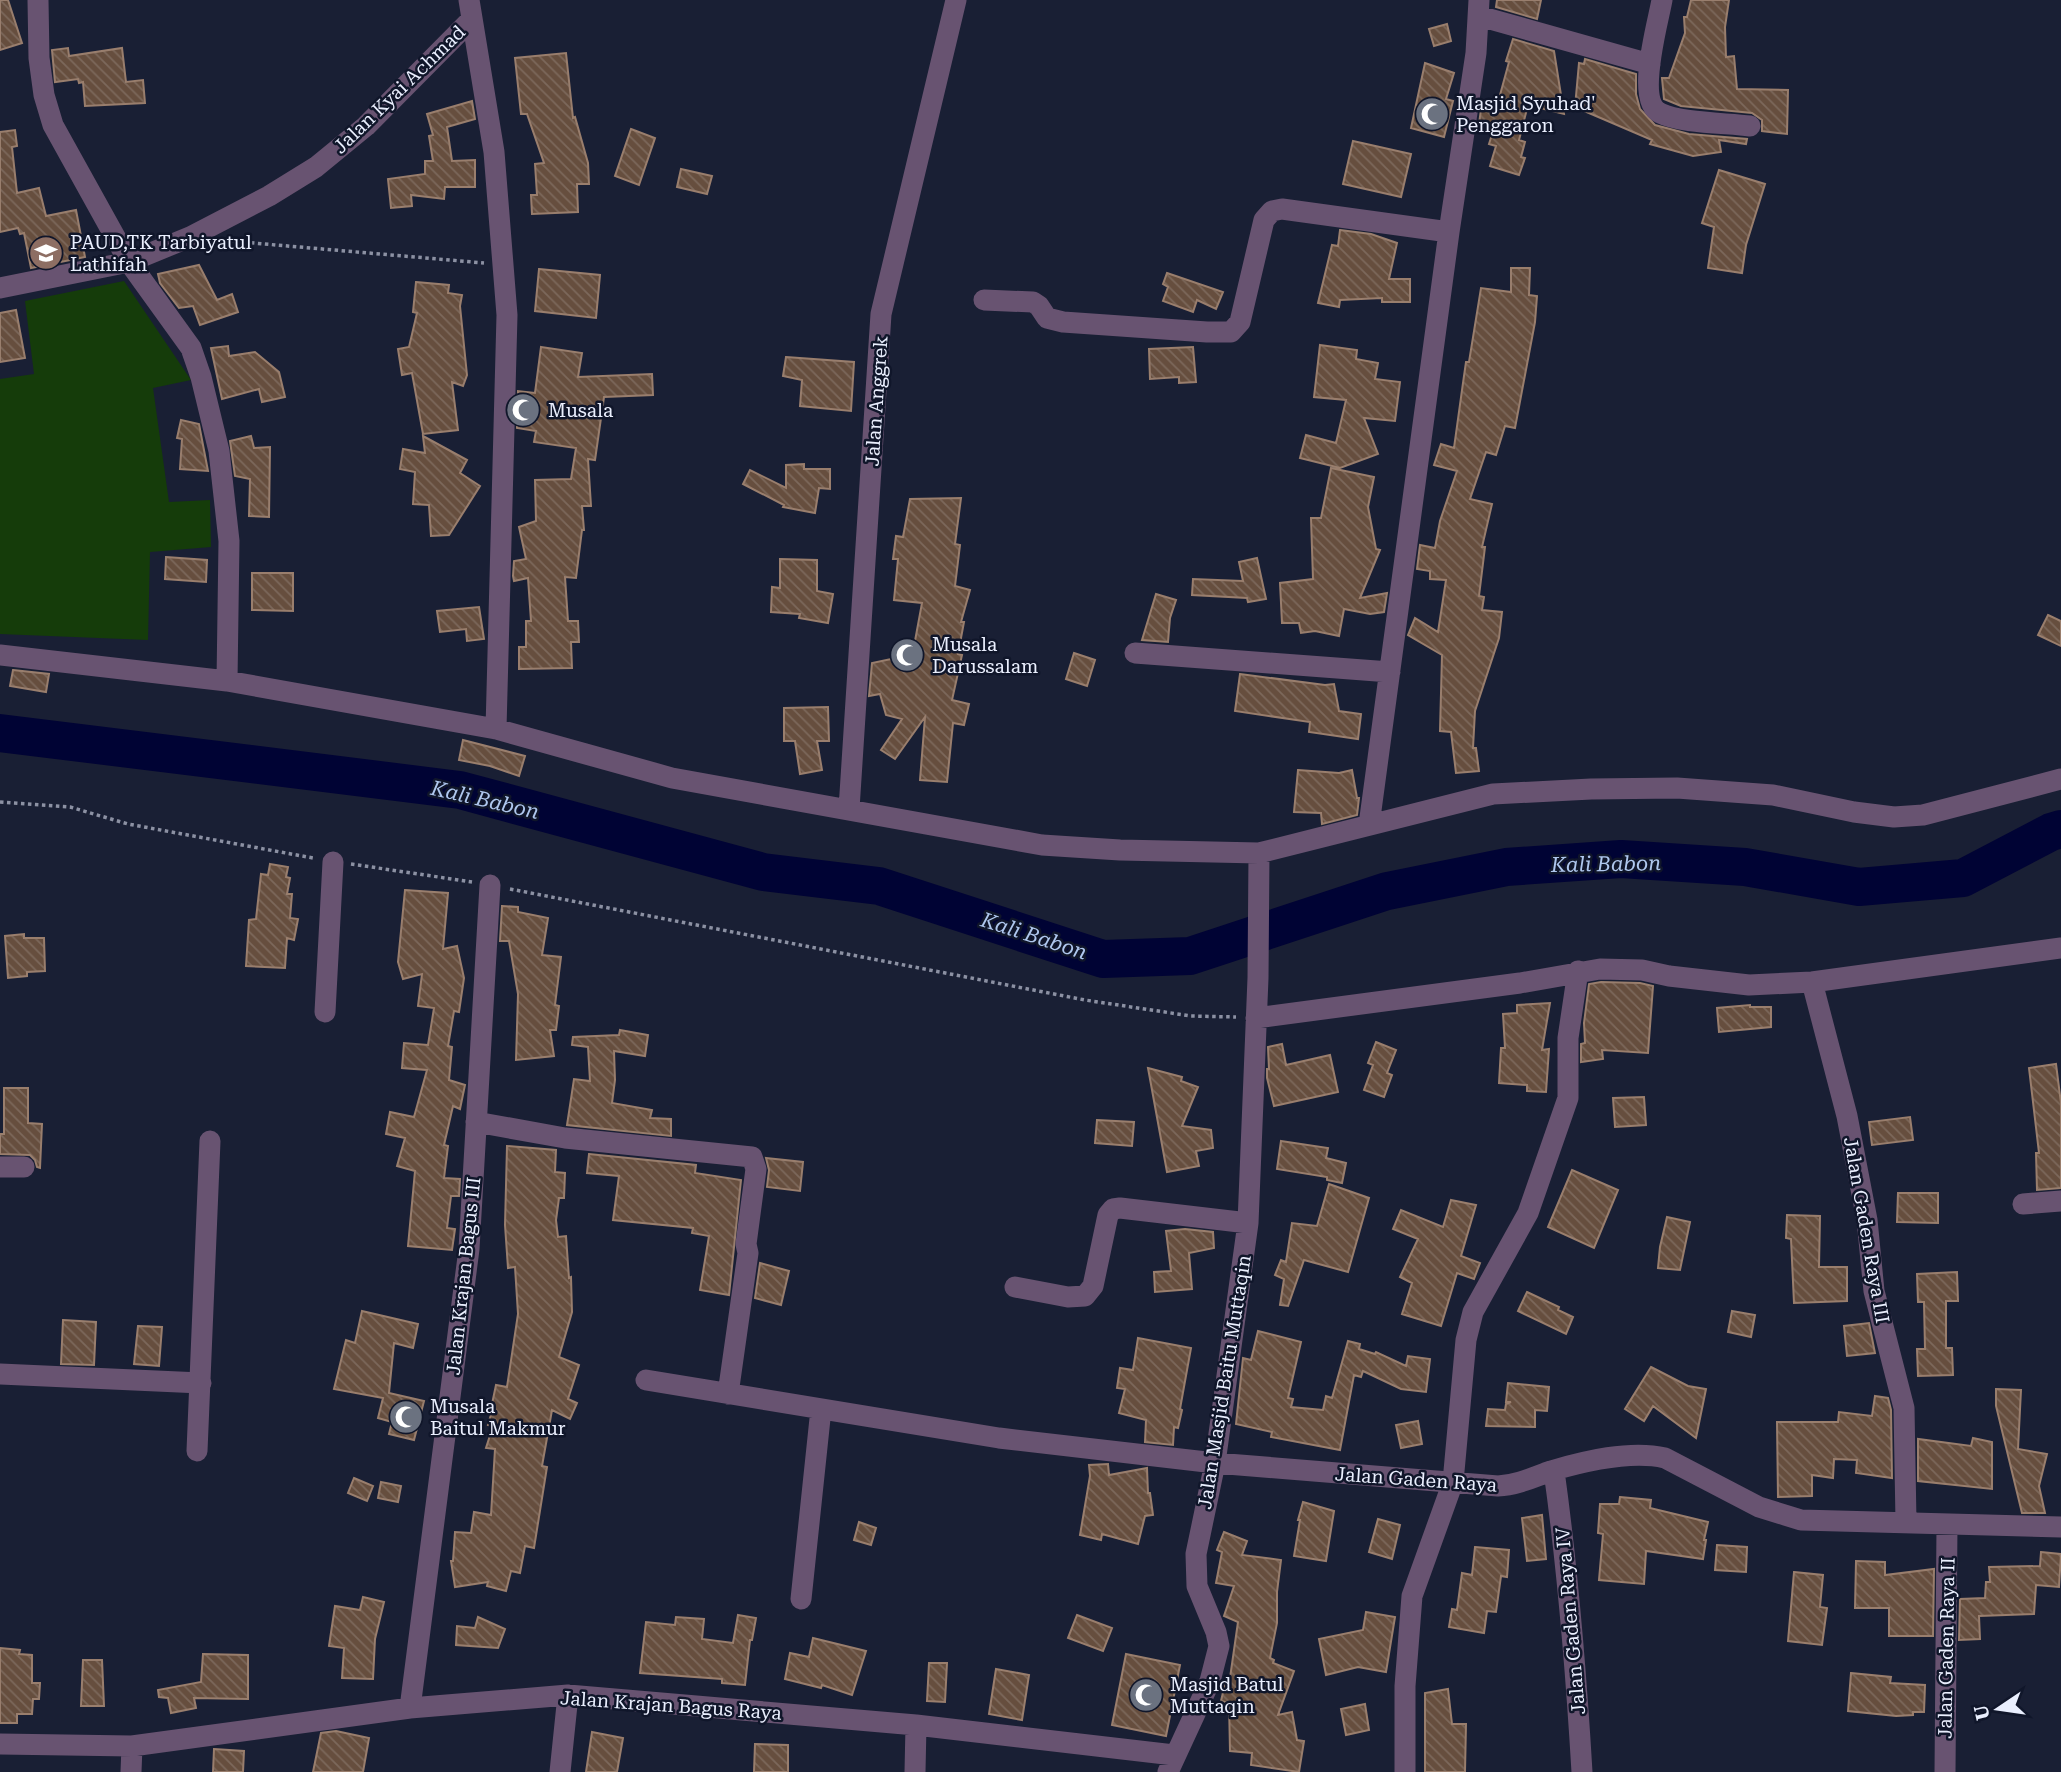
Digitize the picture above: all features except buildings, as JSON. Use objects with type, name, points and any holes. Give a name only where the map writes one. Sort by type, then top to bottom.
[{"type":"street","points":[[38,0],[39,58],[44,94],[53,125],[129,262],[191,348],[201,377],[216,439],[229,541],[227,681]]},
{"type":"street","name":"Jalan Anggrek","points":[[849,809],[881,314],[956,0]]},
{"type":"street","points":[[1662,0],[1650,64],[1649,99],[1652,107],[1660,113],[1678,118],[1750,126]]},
{"type":"street","points":[[1369,825],[1479,8],[1650,64]]},
{"type":"street","points":[[470,10],[494,152],[507,315],[506,432],[500,521],[496,729]]},
{"type":"street","name":"Jalan Kyai Achmad","points":[[0,288],[129,262],[190,237],[268,196],[316,167],[375,118],[470,10]]},
{"type":"street","points":[[984,300],[1033,302],[1047,318],[1063,322],[1231,332],[1240,322],[1264,219],[1272,211],[1282,209],[1449,232]]},
{"type":"street","points":[[1135,653],[1390,673]]},
{"type":"street","points":[[0,655],[227,681],[496,729],[672,778],[1042,845],[1259,862],[1369,825],[1476,797],[1591,789],[1677,788],[1773,795],[1854,812],[1894,817],[1923,815],[2061,779]]},
{"type":"street","points":[[325,1013],[333,862]]},
{"type":"street","name":"Jalan Masjid Baitu Muttaqin","points":[[1171,1764],[1210,1681],[1219,1646],[1216,1632],[1202,1602],[1196,1571],[1196,1554],[1215,1463],[1248,1223],[1258,978],[1259,862]]},
{"type":"street","name":"Jalan Krajan Bagus III","points":[[410,1707],[469,1249],[490,885]]},
{"type":"street","points":[[1256,1018],[1520,983],[1578,971],[1642,970],[1668,976],[1749,985],[1812,982],[2061,948]]},
{"type":"street","points":[[1405,1772],[1405,1686],[1412,1595],[1453,1482],[1470,1321],[1528,1213],[1568,1098],[1568,1038],[1578,971]]},
{"type":"street","name":"Jalan Gaden Raya III","points":[[1812,982],[1847,1116],[1861,1181],[1874,1291],[1904,1408],[1906,1522]]},
{"type":"street","points":[[477,1122],[565,1138],[752,1157],[756,1169],[746,1244],[748,1253],[727,1394]]},
{"type":"street","points":[[197,1451],[209,1141]]},
{"type":"street","points":[[0,1167],[24,1167]]},
{"type":"street","points":[[2023,1204],[2061,1201]]},
{"type":"street","points":[[1015,1287],[1068,1297],[1085,1296],[1093,1286],[1108,1215],[1113,1209],[1248,1223]]},
{"type":"street","points":[[0,1374],[201,1383]]},
{"type":"street","name":"Jalan Gaden Raya","points":[[646,1380],[999,1438],[1215,1463],[1361,1476],[1509,1485],[1554,1471],[1630,1454],[1648,1454],[1665,1458],[1731,1493],[1782,1515],[1821,1522],[2061,1527]]},
{"type":"street","points":[[801,1599],[821,1409]]},
{"type":"street","name":"Jalan Gaden Raya IV","points":[[1554,1471],[1565,1549],[1574,1648],[1581,1772]]},
{"type":"street","name":"Jalan Gaden Raya II","points":[[1945,1772],[1947,1525]]},
{"type":"street","points":[[560,1772],[568,1695]]},
{"type":"street","name":"Jalan Krajan Bagus Raya","points":[[0,1744],[132,1746],[410,1707],[568,1695],[916,1725],[1171,1764]]},
{"type":"street","points":[[915,1772],[916,1725]]},
{"type":"street","points":[[131,1772],[132,1746]]},
{"type":"path","points":[[190,237],[505,265]]},
{"type":"path","points":[[0,802],[70,807],[128,824],[333,862],[490,885],[1085,1000],[1191,1016],[1256,1018]]},
{"type":"green space","points":[[124,281],[191,380],[153,388],[169,502],[210,500],[211,547],[150,552],[148,640],[0,634],[0,379],[34,374],[25,301]]},
{"type":"waterway","name":"Kali Babon","points":[[0,733],[460,790],[763,872],[879,886],[1103,959],[1190,956],[1387,891],[1506,867],[1621,859],[1745,867],[1859,887],[1963,878],[2061,829]]},
{"type":"place","name":"Masjid Syuhad' Penggaron","points":[[1432,114]]},
{"type":"place","name":"PAUD,TK Tarbiyatul Lathifah","points":[[46,253]]},
{"type":"place","name":"Musala","points":[[523,410]]},
{"type":"place","name":"Musala Darussalam","points":[[907,655]]},
{"type":"place","name":"Musala Baitul Makmur","points":[[406,1417]]},
{"type":"place","name":"Masjid Batul Muttaqin","points":[[1146,1695]]}]
